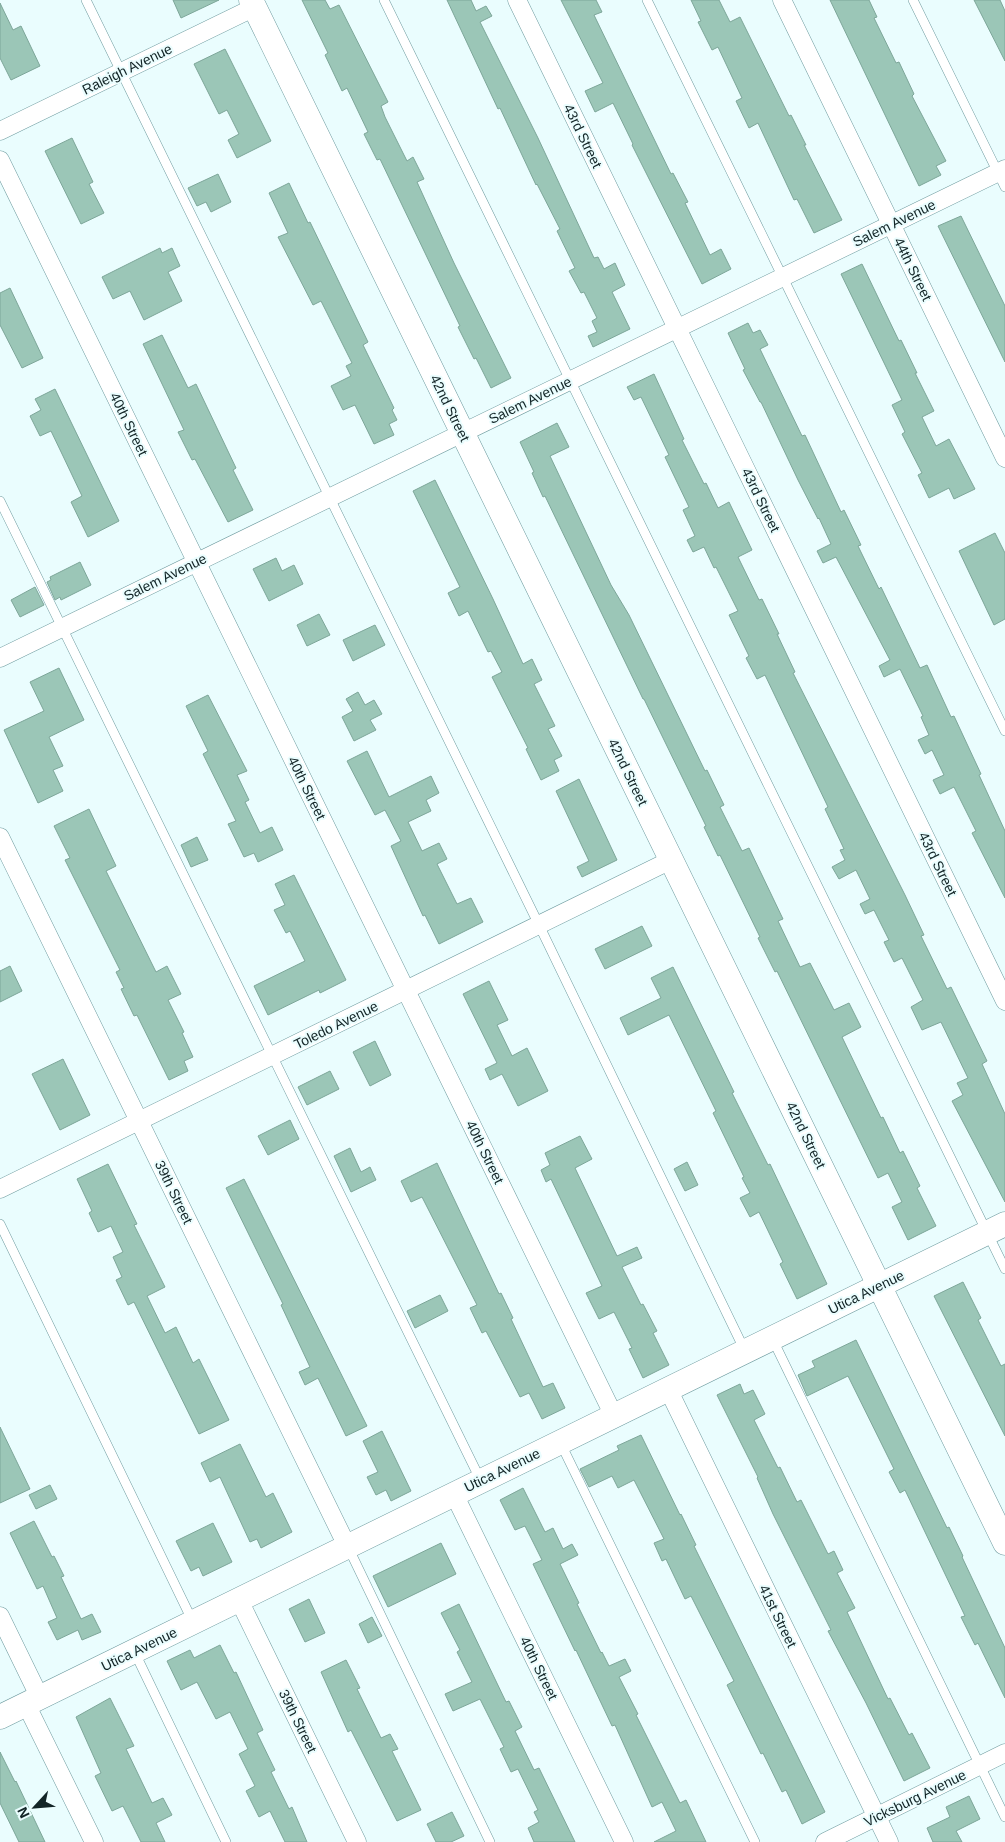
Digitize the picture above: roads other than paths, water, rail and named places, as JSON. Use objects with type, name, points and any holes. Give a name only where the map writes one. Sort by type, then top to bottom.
[{"type":"street","name":"43rd Street","points":[[516,0],[1005,1001]]},
{"type":"street","name":"44th Street","points":[[782,0],[1005,458]]},
{"type":"street","name":"Raleigh Avenue","points":[[0,131],[121,72],[253,3]]},
{"type":"street","name":"42nd Street","points":[[253,3],[1005,1543]]},
{"type":"street","name":"40th Street","points":[[0,160],[614,1416]]},
{"type":"street","name":"Salem Avenue","points":[[0,658],[891,224],[1003,176]]},
{"type":"street","name":"39th Street","points":[[0,837],[348,1546]]},
{"type":"street","name":"Toledo Avenue","points":[[0,1189],[671,860]]},
{"type":"street","name":"Utica Avenue","points":[[0,1717],[996,1228]]},
{"type":"street","name":"41st Street","points":[[668,1389],[889,1842]]},
{"type":"street","name":"40th Street","points":[[454,1494],[624,1842]]},
{"type":"street","name":"39th Street","points":[[239,1600],[357,1842]]},
{"type":"street","points":[[0,1616],[33,1701],[94,1842]]},
{"type":"street","name":"Vicksburg Avenue","points":[[825,1842],[1005,1754]]},
{"type":"lane","points":[[86,0],[539,925],[745,1351]]},
{"type":"lane","points":[[384,0],[570,381],[996,1228],[1005,1269]]},
{"type":"lane","points":[[647,0],[1005,731]]},
{"type":"lane","points":[[913,0],[1003,176]]},
{"type":"lane","points":[[0,501],[481,1481]]},
{"type":"lane","points":[[0,1224],[193,1622]]},
{"type":"lane","points":[[772,1338],[1005,1816]]},
{"type":"lane","points":[[560,1442],[755,1842]]},
{"type":"lane","points":[[348,1546],[490,1842]]},
{"type":"lane","points":[[134,1651],[226,1842]]}]
